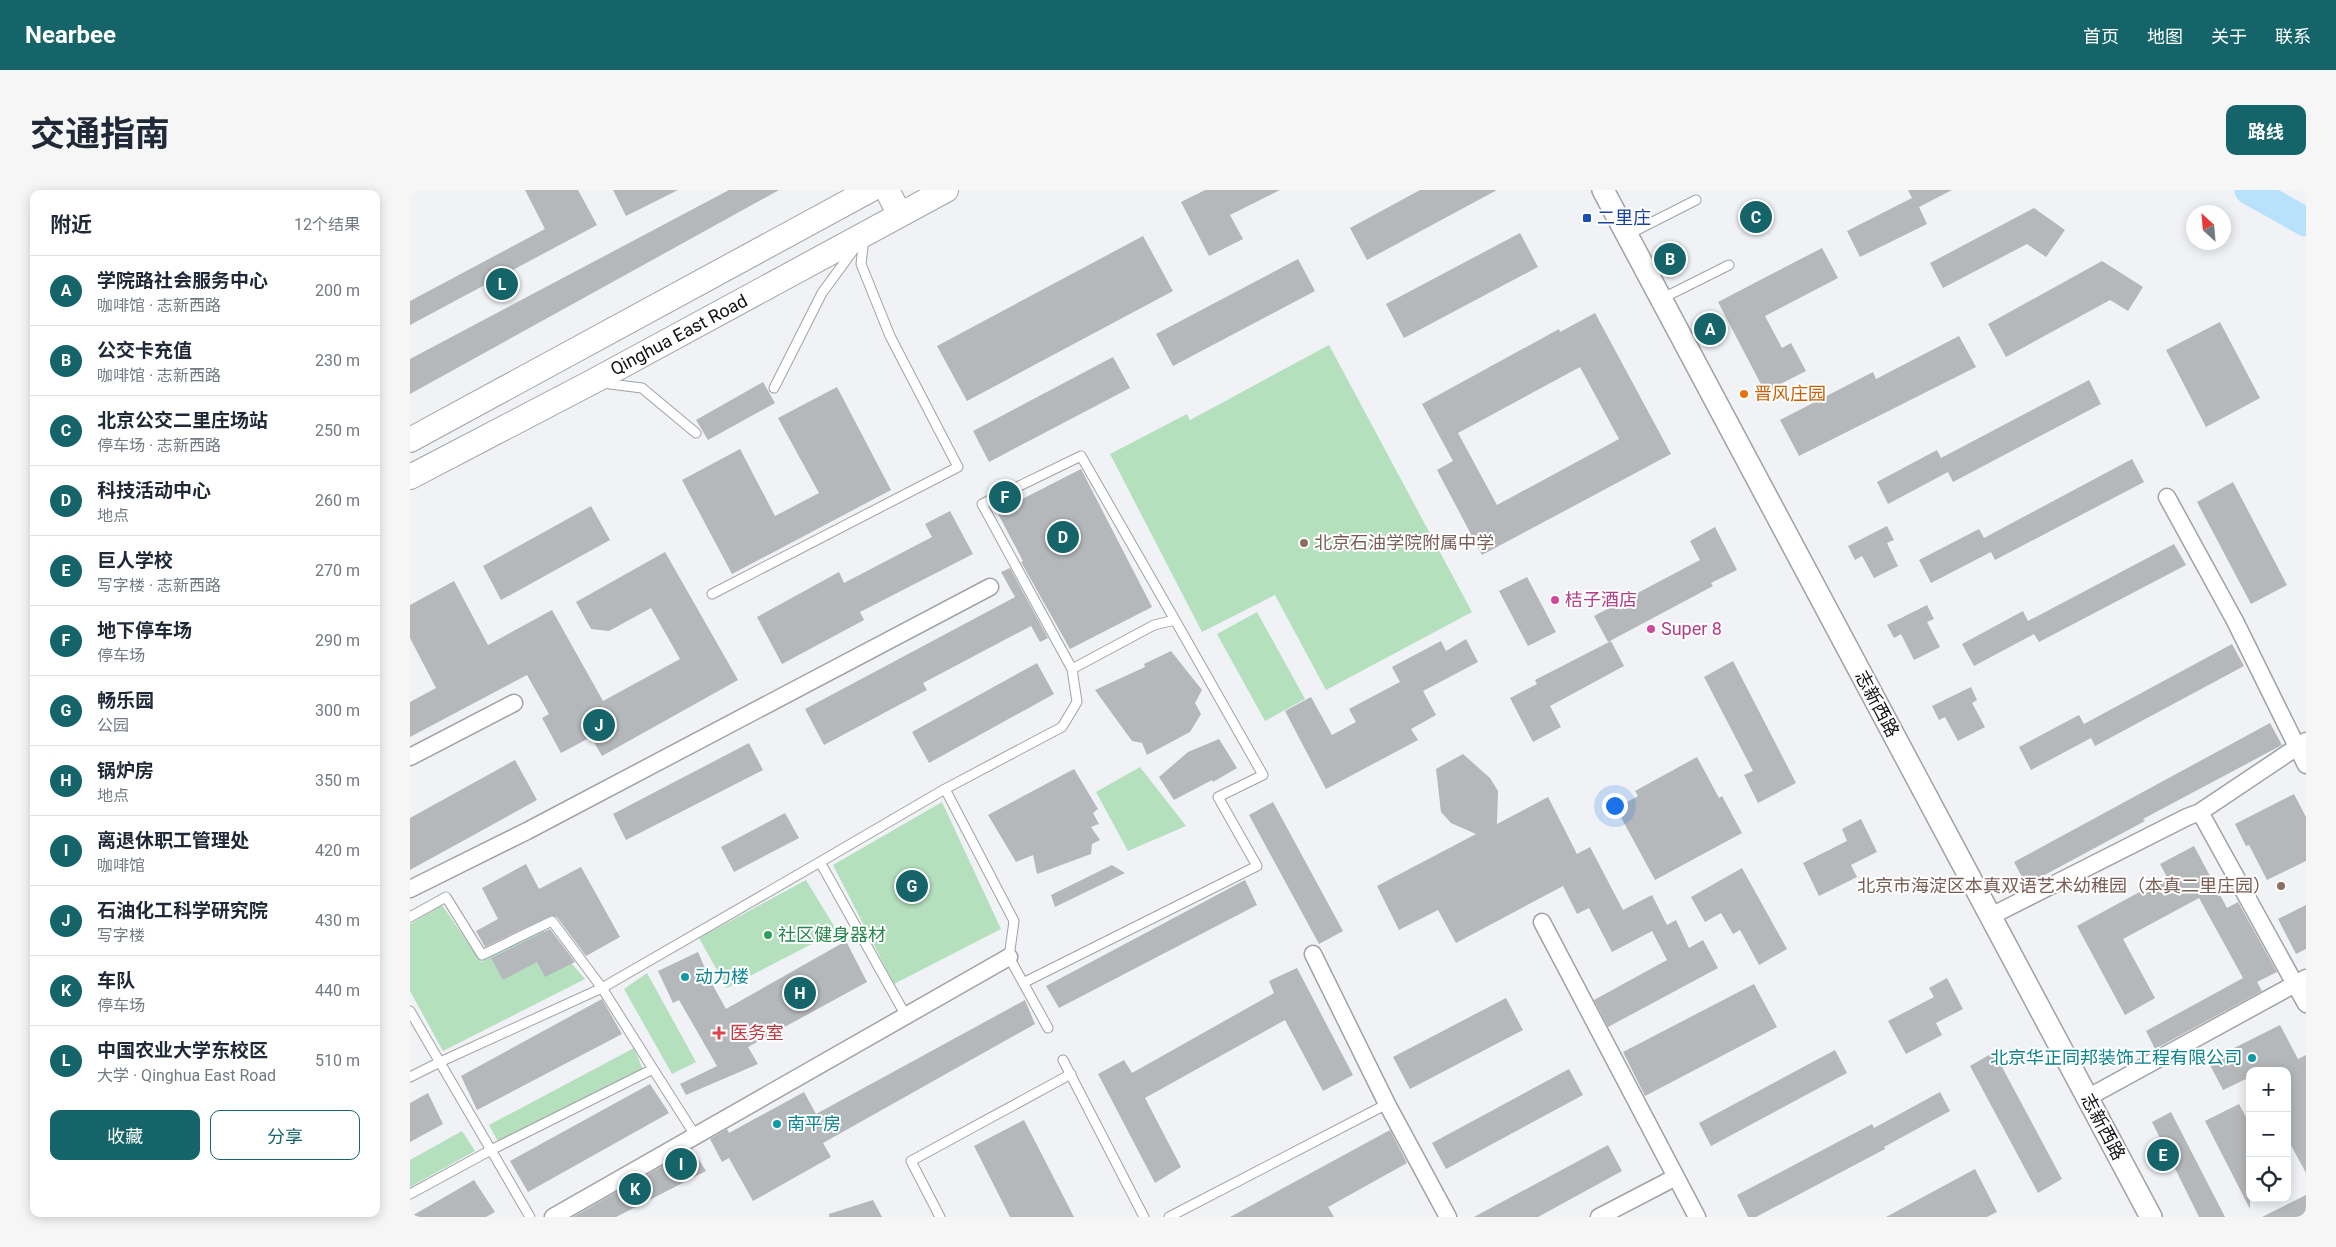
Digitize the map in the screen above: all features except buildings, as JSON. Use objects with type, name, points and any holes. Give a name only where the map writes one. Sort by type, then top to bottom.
[{"type":"main road","name":"Qinghua East Road","points":[[410,440],[870,190]]},
{"type":"main road","points":[[887,190],[900,215]]},
{"type":"main road","name":"Qinghua East Road","points":[[410,478],[592,382],[946,190]]},
{"type":"street","name":"志新西路","points":[[1603,190],[1989,917],[2151,1217]]},
{"type":"street","points":[[2167,497],[2301,743],[2306,765]]},
{"type":"street","points":[[410,889],[527,831],[990,587]]},
{"type":"street","points":[[410,757],[514,703]]},
{"type":"street","points":[[1989,917],[2200,812],[2301,743]]},
{"type":"street","points":[[2200,812],[2300,981],[2306,1004]]},
{"type":"street","points":[[1542,922],[1697,1217]]},
{"type":"street","points":[[1313,954],[1387,1104],[1448,1217]]},
{"type":"street","points":[[553,1217],[1009,957]]},
{"type":"street","points":[[2087,1098],[2300,981]]},
{"type":"street","points":[[1599,1217],[1676,1177]]},
{"type":"lane","points":[[1627,235],[1696,200]]},
{"type":"lane","points":[[774,388],[822,293],[864,235]]},
{"type":"lane","points":[[712,594],[958,467],[890,336],[861,264],[864,235]]},
{"type":"lane","points":[[1661,299],[1729,265]]},
{"type":"lane","points":[[592,382],[642,388],[696,432]]},
{"type":"lane","points":[[410,1078],[440,1062],[602,988],[945,789],[1062,727],[1077,702],[1072,669],[982,504],[1080,456],[1263,775],[1218,797],[1258,866],[1023,983]]},
{"type":"lane","points":[[1072,669],[1154,625],[1175,620]]},
{"type":"lane","points":[[945,789],[1014,921],[1009,957],[1048,1028]]},
{"type":"lane","points":[[820,862],[906,1016]]},
{"type":"lane","points":[[410,917],[446,897],[482,955],[552,921],[602,988],[695,1136]]},
{"type":"lane","points":[[410,1011],[530,1217]]},
{"type":"lane","points":[[1063,1060],[1144,1217]]},
{"type":"lane","points":[[410,1194],[491,1150],[654,1070]]},
{"type":"lane","points":[[940,1217],[911,1161],[1071,1074]]},
{"type":"lane","points":[[1169,1217],[1387,1104]]},
{"type":"green space","points":[[1329,345],[1472,612],[1326,690],[1275,595],[1202,632],[1110,454],[1187,414],[1190,420]]},
{"type":"green space","points":[[1257,612],[1305,699],[1265,721],[1217,634]]},
{"type":"green space","points":[[1140,767],[1186,826],[1128,851],[1096,792]]},
{"type":"green space","points":[[942,802],[1001,929],[894,984],[833,865]]},
{"type":"green space","name":"社区健身器材","points":[[806,880],[837,931],[727,988],[699,938]]},
{"type":"green space","points":[[442,905],[481,962],[542,929],[585,979],[443,1051],[410,991],[410,924]]},
{"type":"green space","points":[[647,973],[696,1062],[672,1074],[624,989]]},
{"type":"green space","points":[[634,1048],[643,1070],[502,1149],[489,1125]]},
{"type":"green space","points":[[462,1131],[475,1151],[410,1187],[410,1160]]},
{"type":"waterway","points":[[2249,190],[2306,222]]},
{"type":"place","name":"北京公交二里庄场站","points":[[1756,217]]},
{"type":"place","name":"二里庄","points":[[1587,218]]},
{"type":"place","name":"公交卡充值","points":[[1670,259]]},
{"type":"place","name":"中国农业大学东校区","points":[[502,284]]},
{"type":"place","name":"学院路社会服务中心","points":[[1710,329]]},
{"type":"place","name":"晋风庄园","points":[[1744,394]]},
{"type":"place","name":"地下停车场","points":[[1005,497]]},
{"type":"place","name":"科技活动中心","points":[[1063,537]]},
{"type":"place","name":"北京石油学院附属中学","points":[[1304,543]]},
{"type":"place","name":"桔子酒店","points":[[1555,600]]},
{"type":"place","name":"Super 8","points":[[1651,629]]},
{"type":"place","name":"石油化工科学研究院","points":[[599,725]]},
{"type":"place","name":"畅乐园","points":[[912,886]]},
{"type":"place","name":"北京市海淀区本真双语艺术幼稚园（本真二里庄园）","points":[[2281,886]]},
{"type":"place","name":"社区健身器材","points":[[768,935]]},
{"type":"place","name":"动力楼","points":[[685,977]]},
{"type":"place","name":"锅炉房","points":[[800,993]]},
{"type":"place","name":"医务室","points":[[719,1033]]},
{"type":"place","name":"北京华正同邦装饰工程有限公司","points":[[2252,1058]]},
{"type":"place","name":"南平房","points":[[777,1124]]},
{"type":"place","name":"巨人学校","points":[[2163,1155]]},
{"type":"place","name":"离退休职工管理处","points":[[681,1164]]},
{"type":"place","name":"车队","points":[[635,1189]]}]
